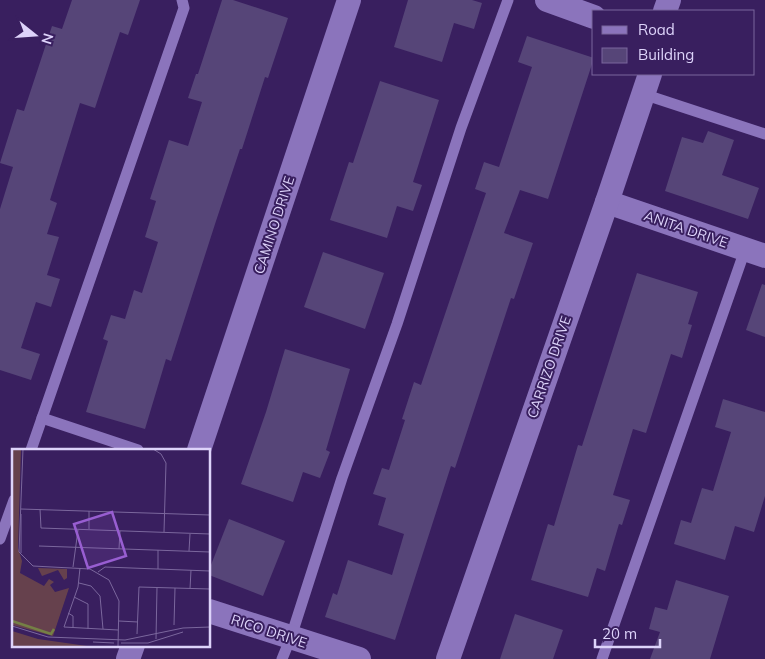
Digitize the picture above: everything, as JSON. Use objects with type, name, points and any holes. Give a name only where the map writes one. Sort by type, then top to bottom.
[{"type":"street","name":"CAMINO DRIVE","points":[[199,449],[349,0]]},
{"type":"street","points":[[547,0],[592,16]]},
{"type":"street","name":"CARRIZO DRIVE","points":[[448,659],[647,84]]},
{"type":"street","name":"ANITA DRIVE","points":[[606,202],[755,253]]},
{"type":"street","name":"RICO DRIVE","points":[[210,611],[359,659]]},
{"type":"street","points":[[128,659],[133,646]]},
{"type":"lane","points":[[31,449],[184,8],[182,0]]},
{"type":"lane","points":[[282,659],[291,637],[342,478],[397,324],[461,128],[508,0]]},
{"type":"lane","points":[[647,84],[765,134]]},
{"type":"lane","points":[[602,659],[755,253]]},
{"type":"lane","points":[[42,418],[135,449]]},
{"type":"lane","points":[[0,539],[12,506]]},
{"type":"building","points":[[72,0],[140,0],[128,35],[120,32],[95,108],[80,103],[50,200],[57,203],[47,234],[59,237],[47,275],[60,279],[51,307],[36,302],[21,348],[40,354],[31,380],[0,370],[0,209],[13,167],[0,163],[17,109],[24,111],[52,26],[62,29]]},
{"type":"building","points":[[222,0],[233,0],[288,18],[268,78],[265,77],[242,149],[240,149],[171,361],[166,359],[145,429],[86,412],[108,341],[103,339],[111,315],[125,319],[134,290],[142,293],[158,242],[145,237],[156,201],[150,199],[169,140],[188,146],[202,102],[188,98],[196,74],[198,74]]},
{"type":"building","points":[[408,0],[472,0],[482,3],[474,29],[454,23],[442,62],[394,47]]},
{"type":"building","points":[[527,36],[592,57],[592,64],[548,199],[520,190],[504,233],[533,243],[514,299],[511,298],[455,468],[451,466],[395,640],[325,617],[333,593],[337,595],[348,560],[392,575],[404,534],[378,525],[386,498],[373,494],[382,468],[389,470],[405,420],[402,419],[414,382],[421,385],[486,193],[475,189],[484,162],[499,167],[532,67],[518,62]]},
{"type":"building","points":[[380,81],[439,100],[413,182],[422,185],[413,211],[397,206],[387,238],[330,220],[349,162],[353,163]]},
{"type":"building","points":[[708,131],[734,140],[722,175],[759,188],[748,219],[665,191],[682,137],[703,143]]},
{"type":"building","points":[[323,252],[384,273],[365,329],[304,307]]},
{"type":"building","points":[[637,273],[698,292],[688,324],[692,325],[682,358],[671,354],[646,433],[633,429],[613,495],[630,500],[622,525],[619,524],[605,571],[597,568],[588,597],[531,580],[548,524],[554,526],[578,445],[582,446]]},
{"type":"building","points":[[762,284],[765,285],[765,337],[746,330]]},
{"type":"building","points":[[285,349],[350,369],[326,450],[330,452],[320,478],[303,472],[293,502],[241,484]]},
{"type":"building","points":[[723,399],[765,412],[765,496],[754,532],[735,526],[725,560],[674,544],[681,520],[691,523],[702,488],[713,491],[731,432],[715,427]]},
{"type":"building","points":[[229,519],[285,541],[263,596],[210,575],[210,567]]},
{"type":"building","points":[[676,580],[729,596],[710,659],[650,659],[660,632],[649,629],[655,607],[667,610]]},
{"type":"building","points":[[515,614],[563,630],[553,659],[500,659]]}]
